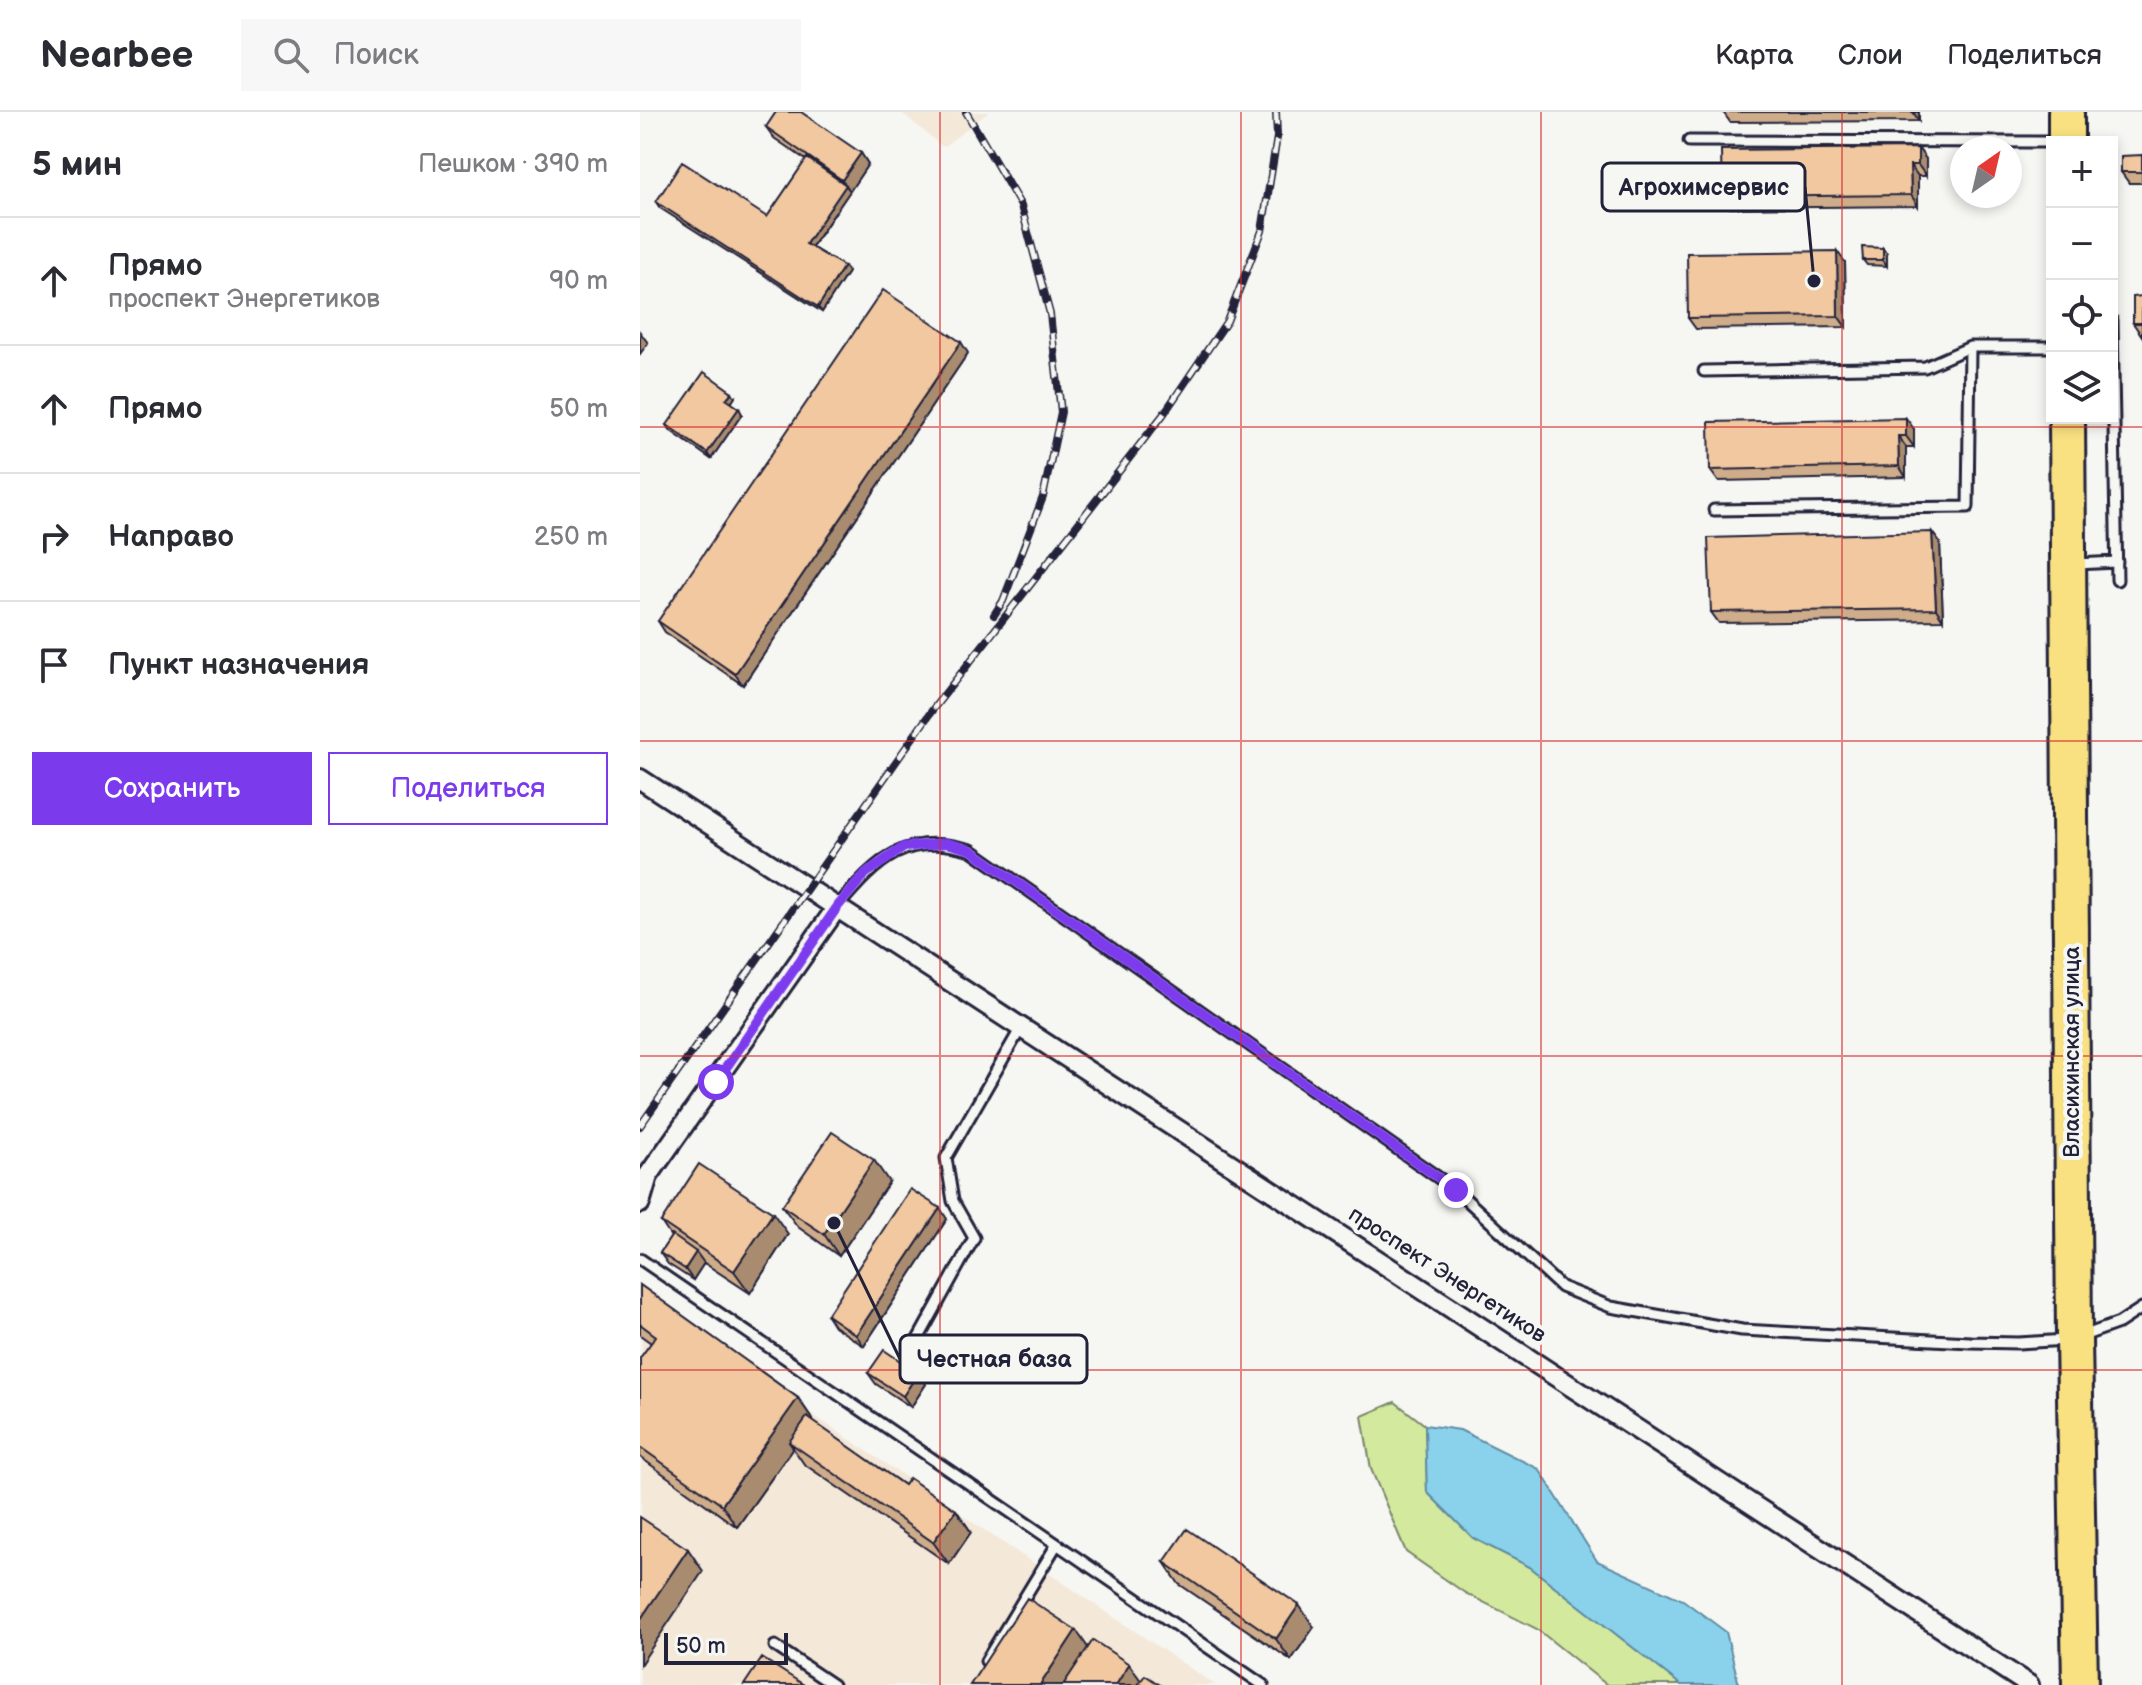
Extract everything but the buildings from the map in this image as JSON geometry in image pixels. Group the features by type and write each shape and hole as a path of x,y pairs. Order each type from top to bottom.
{"highway":[{"path":"2066,112 2066,136"},
{"name":"Власихинская улица","path":"2067,424 2074,1339 2080,1685"}],"street":[{"name":"проспект Энергетиков","path":"640,779 2029,1685"},
{"path":"640,1203 644,1173 838,906"}],"lane":[{"path":"1689,141 2046,142"},
{"path":"1704,371 1925,367 1970,347 2046,347"},
{"path":"1714,510 1968,507 1970,347"},
{"path":"2115,424 2117,580"},
{"path":"2068,564 2117,562"},
{"path":"838,906 866,873 904,847 947,843 971,850 1456,1190 1561,1287 1611,1307 1742,1330 2018,1343 2074,1339 2119,1323 2142,1308"},
{"path":"916,1343 974,1238 953,1201 946,1158 1022,1026"},
{"path":"640,1259 1263,1685"},
{"path":"980,1672 1057,1544"},
{"path":"775,1646 833,1685"}],"shaded area":[{"path":"901,112 989,112 943,147"},
{"path":"642,1300 1215,1685 640,1685"}],"green space":[{"path":"1395,1402 1425,1425 1427,1492 1473,1538 1530,1567 1681,1685 1607,1685 1537,1629 1465,1593 1406,1552 1371,1469 1362,1416"}],"water":[{"path":"1425,1425 1460,1430 1539,1469 1597,1561 1683,1600 1726,1632 1739,1685 1681,1685 1530,1567 1473,1538 1427,1492"}],"railway":[{"path":"966,112 1021,206 1050,314 1061,412 1043,497 1003,601 994,615"},
{"path":"640,1126 933,709 1163,415 1227,321 1262,231 1277,137 1276,112"}],"place":[{"name":"Агрохимсервис","path":"1814,281"},
{"name":"Честная база","path":"834,1223"}],"route":[{"path":"716,1082 838,906 866,873 904,847 947,843 971,850 1456,1190"}]}
